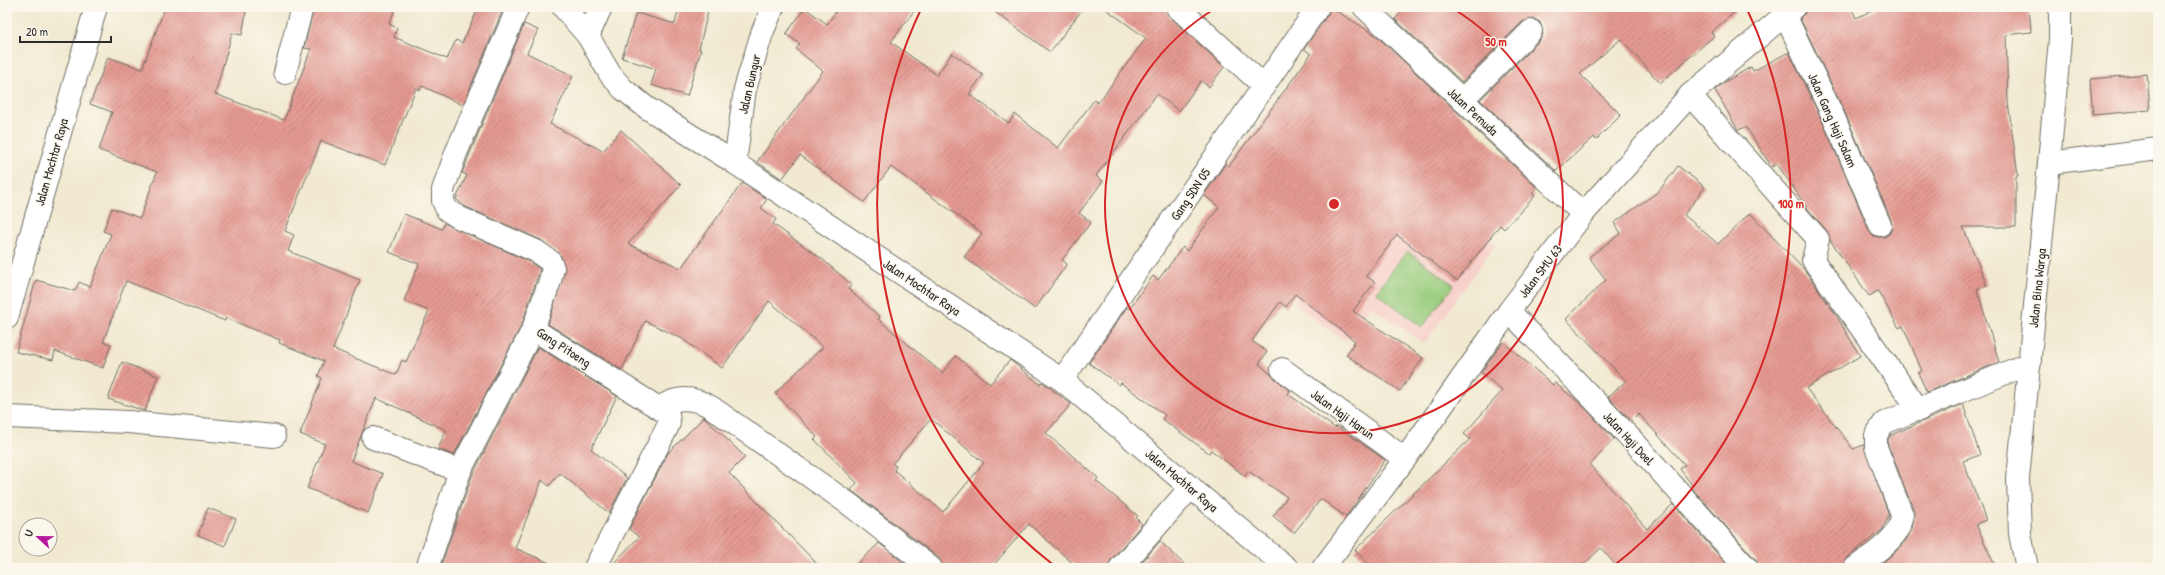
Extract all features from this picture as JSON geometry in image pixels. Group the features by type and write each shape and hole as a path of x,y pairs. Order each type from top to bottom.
{"street":[{"name":"Jalan Mochtar Raya","path":"7,318 96,7"},
{"path":"285,73 302,7"},
{"name":"Gang Pitoeng","path":"518,7 456,153 443,190 443,201 447,210 458,218 536,251 550,261 553,268 550,281 533,329 661,408"},
{"name":"Jalan Mochtar Raya","path":"563,7 594,22 610,74 623,89 647,108 735,163 1062,380 1287,568"},
{"name":"Jalan Bungur","path":"735,163 745,89 762,33 774,7"},
{"path":"1177,7 1264,86"},
{"name":"Gang SDN 05","path":"1062,380 1318,7"},
{"name":"Jalan Pemuda","path":"1364,7 1583,214"},
{"name":"Jalan Bina Warga","path":"2027,568 2020,534 2018,478 2060,39 2060,7"},
{"name":"Jalan SMU 63","path":"1323,568 1404,459 1509,311 1583,214 1690,95 1789,11"},
{"name":"Jalan Gang Haji Salam","path":"1789,11 1880,225"},
{"path":"1462,100 1531,31"},
{"path":"1690,95 1818,238 1813,260 1919,410"},
{"path":"2049,162 2158,149"},
{"name":"Jalan Haji Doel","path":"1509,311 1636,444 1747,568"},
{"path":"426,568 460,472 533,329"},
{"path":"1855,568 1885,543 1898,529 1902,522 1902,515 1878,453 1876,435 1884,423 1919,410 2030,363"},
{"name":"Jalan Haji Harun","path":"1282,369 1404,459"},
{"path":"595,568 667,428 669,423 668,414 661,408 669,402 688,398 702,402 711,407 849,504 931,568"},
{"path":"7,417 128,422 274,436"},
{"path":"373,438 460,472"},
{"path":"1120,568 1191,487"}],"shaded area":[{"path":"1391,168 1496,244 1424,344 1371,306 1345,341 1293,303"}],"green space":[{"path":"1407,251 1454,285 1422,327 1376,292"}],"building":[{"path":"165,7 247,7 242,35 232,33 215,94 284,120 311,49 304,48 314,7 396,7 389,24 397,28 394,37 447,59 456,40 462,43 479,7 504,7 463,105 422,86 420,90 416,88 385,165 321,141 285,231 294,235 288,251 360,280 333,349 396,375 402,360 406,362 429,311 404,301 419,264 389,252 404,214 442,229 444,223 530,262 540,269 522,324 454,455 438,449 446,430 376,398 351,461 383,474 368,513 307,488 325,444 300,434 322,378 318,376 324,361 279,343 280,340 226,318 225,321 126,281 103,342 111,344 103,368 55,351 53,360 16,352 36,280 75,291 79,282 90,287 111,234 103,231 112,208 140,218 157,172 99,150 112,112 90,104 108,57 142,69"},
{"path":"679,7 709,7 699,49 701,50 687,96 651,85 656,69 622,58 636,13 675,24"},
{"path":"839,7 917,7 891,42 937,75 952,53 983,75 969,94 1009,123 1015,114 1058,148 1094,100 1098,103 1146,38 1103,7 1165,7 1169,16 1224,67 1209,87 1201,81 1179,111 1157,94 1096,176 1103,181 1079,213 1091,222 1062,260 1067,264 1035,309 964,257 982,233 891,167 864,202 800,155 782,179 757,162 823,71 796,49 800,44 786,34 805,8 827,24"},
{"path":"988,7 1084,7 1050,52"},
{"path":"1330,7 1377,36 1537,188 1532,193 1535,196 1504,229 1500,225 1457,281 1397,235 1366,276 1375,282 1353,311 1423,358 1400,391 1346,355 1355,341 1295,294 1286,307 1280,302 1252,341 1267,352 1259,364 1290,391 1288,394 1335,428 1337,426 1385,460 1346,517 1321,499 1294,533 1273,516 1287,497 1248,471 1245,476 1211,450 1209,453 1162,419 1165,415 1121,383 1119,385 1089,363 1127,307 1129,309 1153,276 1158,280 1183,247 1187,251 1219,207 1204,195 1226,163 1229,166 1311,54 1304,49 1328,14"},
{"path":"1406,7 1741,7 1711,32 1714,36 1660,83 1621,39 1580,74 1621,115 1596,140 1594,137 1556,171 1480,100 1540,40 1543,34 1540,22 1534,19 1522,22 1462,82 1395,19"},
{"path":"1806,7 1851,7 1856,18 1880,7 2029,7 2031,32 2006,35 2008,102 2018,176 2016,176 2016,227 1963,227 1987,285 1977,289 1999,362 1927,392 1918,373 1922,371 1903,326 1899,328 1878,291 1869,296 1830,240 1827,231 1808,209 1777,164 1772,167 1746,127 1738,130 1715,90 1725,82 1751,67 1753,71 1789,52 1823,123 1869,230 1872,235 1878,237 1885,237 1890,233 1892,227 1891,220 1845,113 1800,18 1806,12"},
{"path":"524,24 538,30 527,53 573,76 550,124 603,151 621,130 681,185 628,244 681,268 742,183 767,199 761,208 776,219 773,224 822,259 852,285 848,289 880,317 878,319 942,373 956,356 990,384 1010,360 1040,384 1042,382 1071,404 1046,433 1098,478 1096,481 1138,516 1136,518 1142,524 1111,560 1108,568 1078,568 1029,524 991,568 943,568 939,558 851,490 857,483 814,439 817,437 775,393 823,347 769,301 722,368 681,338 645,321 622,370 548,324 565,271 561,256 541,240 464,206 456,199 467,175 462,173","holes":["931,419 984,463 943,512 894,470 896,466 892,464"]},
{"path":"2147,74 2150,110 2093,115 2090,79"},
{"path":"1678,166 1705,187 1684,215 1718,244 1750,213 1806,272 1836,315 1860,356 1806,388 1853,449 1864,445 1889,516 1882,530 1847,558 1843,568 1759,568 1756,560 1691,487 1692,485 1680,469 1685,465 1639,414 1632,421 1608,397 1626,381 1566,319 1606,280 1589,257 1621,233 1614,223 1659,191"},
{"path":"1503,342 1553,385 1555,383 1582,405 1614,439 1590,465 1647,529 1673,504 1730,568 1618,568 1601,548 1580,568 1372,568 1355,550 1470,439 1464,434 1502,391 1481,372"},
{"path":"538,347 617,396 591,449 627,478 609,513 560,473 549,486 542,480 515,548 561,568 440,568 472,476"},
{"path":"122,362 158,376 145,411 108,399"},
{"path":"1963,404 1980,455 1963,461 1986,520 1976,524 1996,568 1876,568 1893,554 1907,539 1912,529 1914,517 1914,511 1888,445 1888,439 1891,435"},
{"path":"704,417 745,457 729,473 821,568 609,568 639,537 629,529 668,453"},
{"path":"208,508 236,519 225,546 198,535"},
{"path":"1160,541 1188,568 1137,568"},
{"path":"879,543 911,568 853,568"}]}
